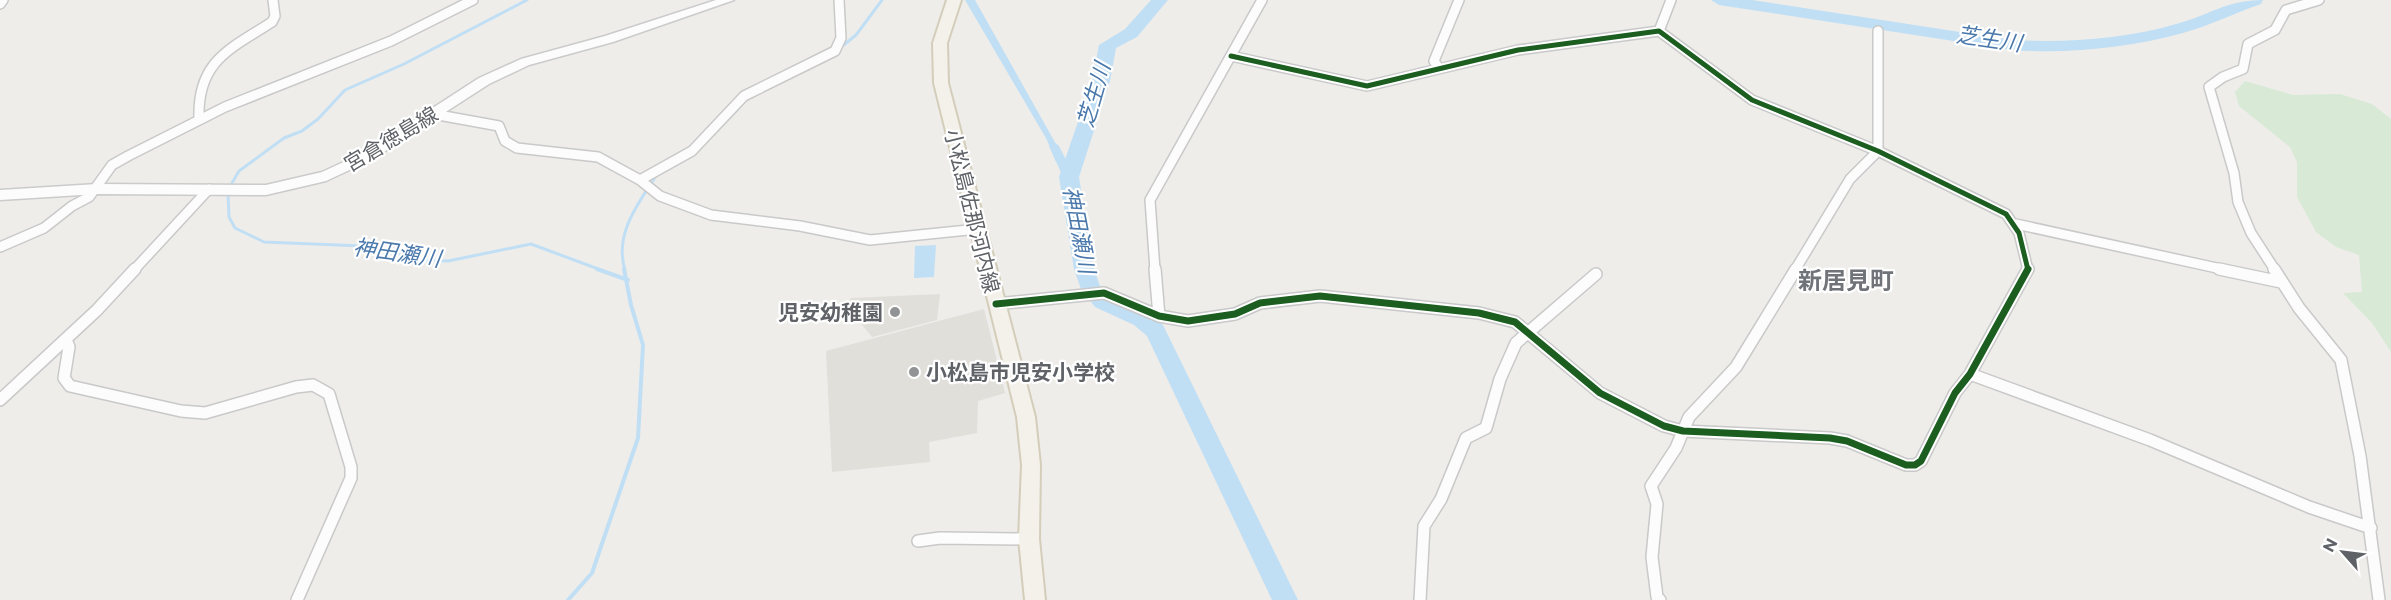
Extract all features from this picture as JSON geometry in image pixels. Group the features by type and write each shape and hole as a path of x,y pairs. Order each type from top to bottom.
{"main road":[{"name":"宮倉徳島線","path":"0,195 98,189 266,190 326,176 368,156 484,81 525,62 609,39 728,0"},
{"name":"小松島佐那河内線","path":"954,0 940,44 941,83 1026,417 1031,465 1029,539 1031,581 1035,600"}],"street":[{"path":"0,4 3,0"},
{"path":"199,119 198,108 205,81 221,54 272,22 275,16 273,0"},
{"path":"0,247 44,228 98,189 111,165 199,119 331,62 391,41 472,0"},
{"path":"640,180 692,151 744,96 835,51 841,38 839,0"},
{"path":"1159,316 1150,200 1262,0"},
{"path":"1437,67 1434,61 1459,0"},
{"path":"1659,31 1671,0"},
{"path":"2319,0 2286,10 2281,15 2275,30 2248,44 2242,69 2223,77 2209,87 2234,173 2238,202 2251,233 2282,282 2341,360 2360,456 2379,600"},
{"path":"996,304 1094,294 1159,316 1188,321 1235,314 1260,303 1320,296 1479,313 1515,322 1600,393 1664,426 1683,431 1830,438 1847,441 1906,465 1915,465 1925,453 1955,393 1970,374 1980,352 2028,272 2016,224 2006,214 1878,151 1752,100 1659,31 1518,50 1437,67 1367,86 1231,56"},
{"path":"1878,31 1876,132 1878,151"},
{"path":"433,114 499,126 505,141 517,148 598,157 640,180 660,196 695,211 800,226 870,240 978,229"},
{"path":"1660,600 1657,597 1652,557 1657,504 1651,486 1676,448 1689,417 1736,367 1850,179 1878,151"},
{"path":"0,400 66,340 209,189"},
{"path":"2016,224 2282,282"},
{"path":"1420,600 1426,521 1442,499 1466,438 1486,428 1502,372 1516,343 1527,332 1538,326 1571,293 1596,274"},
{"path":"66,340 69,347 64,378 70,386 181,411 205,413 296,387 313,385 329,394 351,467 351,478 297,600"},
{"path":"1970,374 2101,421 2211,464 2273,493 2371,528"},
{"path":"918,541 933,538 1029,539"}],"shaded area":[{"name":"児安幼稚園","path":"940,294 937,320 872,337 846,305 851,298"},
{"name":"小松島市児安小学校","path":"984,309 1005,393 978,401 977,433 929,442 930,462 832,472 826,351"}],"green space":[{"path":"2245,81 2293,95 2340,94 2372,104 2391,119 2391,352 2372,323 2343,293 2362,292 2359,255 2336,247 2316,232 2297,197 2297,162 2290,147 2239,106 2235,92"}],"water":[{"path":"965,0 975,0 1065,160 1056,162 1047,140"},
{"path":"936,245 934,277 914,278 915,246"}],"waterway":[{"name":"神田瀬川","path":"232,183 239,171 284,138 302,131 318,119 345,90 404,64 527,0"},
{"path":"824,61 856,35 882,0"},
{"name":"神田瀬川","path":"1160,0 1131,33 1108,45 1101,81 1069,177 1084,269 1091,289 1102,301 1142,319 1155,331 1285,600"},
{"name":"芝生川","path":"1719,0 2012,45 2048,47 2086,45 2179,29 2255,0"},
{"path":"698,150 737,110"},
{"name":"神田瀬川","path":"1054,146 1069,177"},
{"path":"625,270 622,257 625,233 635,209 656,176"},
{"name":"神田瀬川","path":"228,192 229,217 235,228 264,242 362,246 426,260 448,261 531,244 601,270"},
{"name":"神田瀬川","path":"597,269 626,279"},
{"path":"624,269 626,279"},
{"path":"568,600 592,573 638,438 643,345 626,279"}],"cycle path":[{"path":"996,304 1104,293 1159,316 1188,321 1235,314 1260,303 1320,296 1479,313 1515,322 1600,393 1664,426 1683,431 1830,438 1847,441 1906,465 1915,465 1921,461 1955,393 1970,374 1980,352 2028,272 2019,233 2006,214 1878,151 1752,100 1659,31 1518,50 1438,67 1367,86 1231,56"}],"place":[{"name":"児安幼稚園","path":"895,312"},
{"name":"小松島市児安小学校","path":"914,372"}],"district":[{"name":"新居見町","path":"1846,280"}]}
